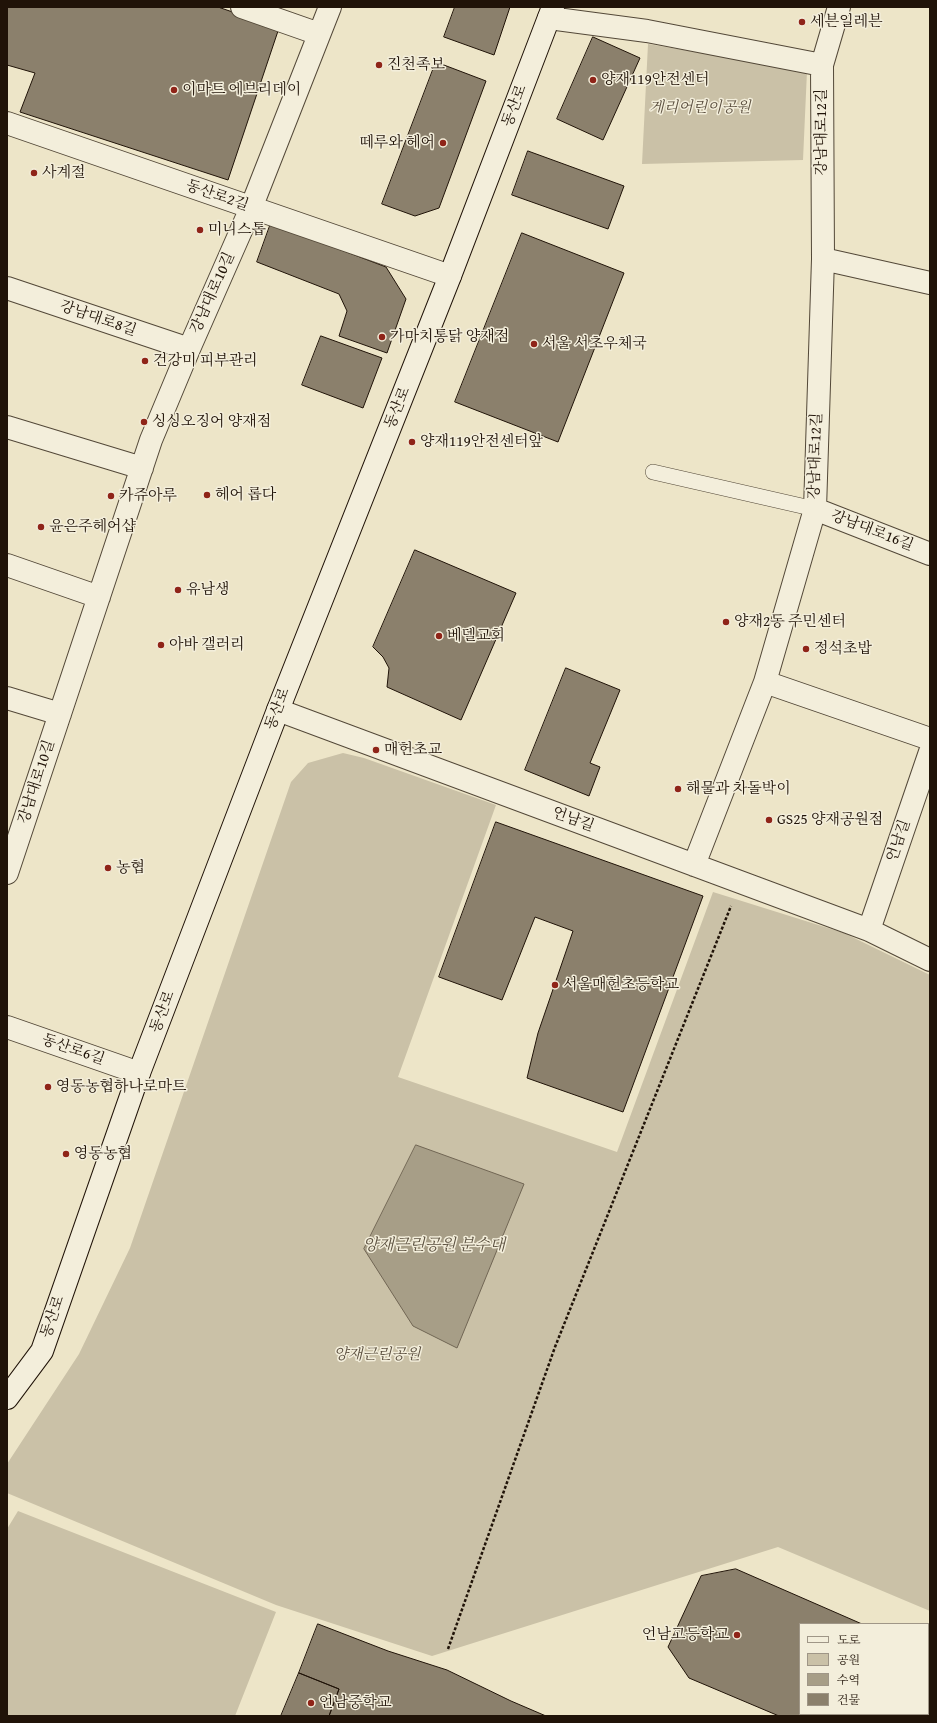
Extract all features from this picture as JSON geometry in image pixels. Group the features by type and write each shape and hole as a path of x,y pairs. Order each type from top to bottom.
{"street":[{"path":"242,7 319,34"},
{"name":"강남대로10길","path":"8,867 151,440 251,208 330,7"},
{"name":"강남대로12길","path":"694,865 765,682 815,509 823,259 822,65 839,7"},
{"name":"동산로","path":"7,1398 42,1351 140,1073 278,710 450,276 551,13 822,65"},
{"name":"동산로2길","path":"7,123 450,276"},
{"path":"823,259 930,282"},
{"name":"강남대로8길","path":"7,288 189,349"},
{"path":"7,427 142,468"},
{"name":"강남대로16길","path":"815,509 930,554"},
{"path":"7,565 99,597"},
{"path":"765,682 930,739"},
{"path":"7,698 60,714"},
{"name":"언남길","path":"278,710 869,930 930,960"},
{"name":"언남길","path":"869,930 930,752"},
{"name":"동산로6길","path":"7,1027 140,1073"}],"lane":[{"name":"강남대로12길","path":"653,472 815,509"}],"path":[{"path":"448,1648 554,1347 741,882"}],"green space":[{"name":"게리어린이공원","path":"648,44 807,71 803,160 642,164"},
{"name":"양재근린공원","path":"343,753 364,758 496,805 398,1077 617,1152 713,892 844,933 930,975 930,1611 778,1547 432,1656 276,1605 7,1493 7,1464 79,1354 130,1248 291,782 308,763"},
{"path":"18,1511 276,1612 235,1716 7,1716 7,1529"}],"water":[{"name":"양재근린공원 분수대","path":"416,1145 524,1184 457,1348 413,1326 364,1249"}],"building":[{"path":"7,7 218,7 279,28 228,180 20,112 35,73 7,65"},
{"path":"455,7 510,7 494,55 444,37"},
{"path":"593,37 640,58 603,140 557,119"},
{"path":"436,62 486,81 439,208 415,216 382,204"},
{"path":"528,151 624,186 608,229 512,195"},
{"path":"271,223 386,267 406,299 387,353 339,336 347,311 339,294 257,262"},
{"path":"522,233 624,273 558,442 455,402"},
{"path":"321,336 382,358 363,408 302,385"},
{"path":"415,550 516,593 461,720 387,687 389,668 383,657 373,647"},
{"path":"566,668 620,690 590,763 600,767 589,796 525,770"},
{"path":"496,822 703,896 623,1112 527,1078 538,1033 573,931 535,917 502,1000 439,977"},
{"name":"언남고등학교","path":"736,1569 860,1623 799,1623 799,1715 903,1716 779,1716 689,1678 668,1647 701,1576"},
{"path":"318,1624 388,1651 447,1670 546,1716 329,1716 339,1689 299,1673"},
{"name":"언남중학교","path":"299,1673 339,1689 329,1716 281,1716"}],"place":[{"name":"세븐일레븐","path":"802,22"},
{"name":"진천족보","path":"379,65"},
{"name":"양재119안전센터","path":"593,80"},
{"name":"이마트 에브리데이","path":"174,90"},
{"name":"떼루와 헤어","path":"443,143"},
{"name":"사계절","path":"34,173"},
{"name":"미니스톱","path":"200,230"},
{"name":"가마치통닭 양재점","path":"382,337"},
{"name":"서울 서초우체국","path":"534,344"},
{"name":"건강미 피부관리","path":"145,361"},
{"name":"싱싱오징어 양재점","path":"144,422"},
{"name":"양재119안전센터앞","path":"412,442"},
{"name":"헤어 롭다","path":"207,495"},
{"name":"카쥬아루","path":"111,496"},
{"name":"윤은주헤어샵","path":"41,527"},
{"name":"유남생","path":"178,590"},
{"name":"양재2동 주민센터","path":"726,622"},
{"name":"베델교회","path":"439,636"},
{"name":"아바 갤러리","path":"161,645"},
{"name":"정석초밥","path":"806,649"},
{"name":"매헌초교","path":"376,750"},
{"name":"해물과 차돌박이","path":"678,789"},
{"name":"GS25 양재공원점","path":"769,820"},
{"name":"농협","path":"108,868"},
{"name":"서울매헌초등학교","path":"555,985"},
{"name":"영동농협하나로마트","path":"48,1087"},
{"name":"영동농협","path":"66,1154"},
{"name":"언남고등학교","path":"737,1635"},
{"name":"언남중학교","path":"311,1703"}]}
